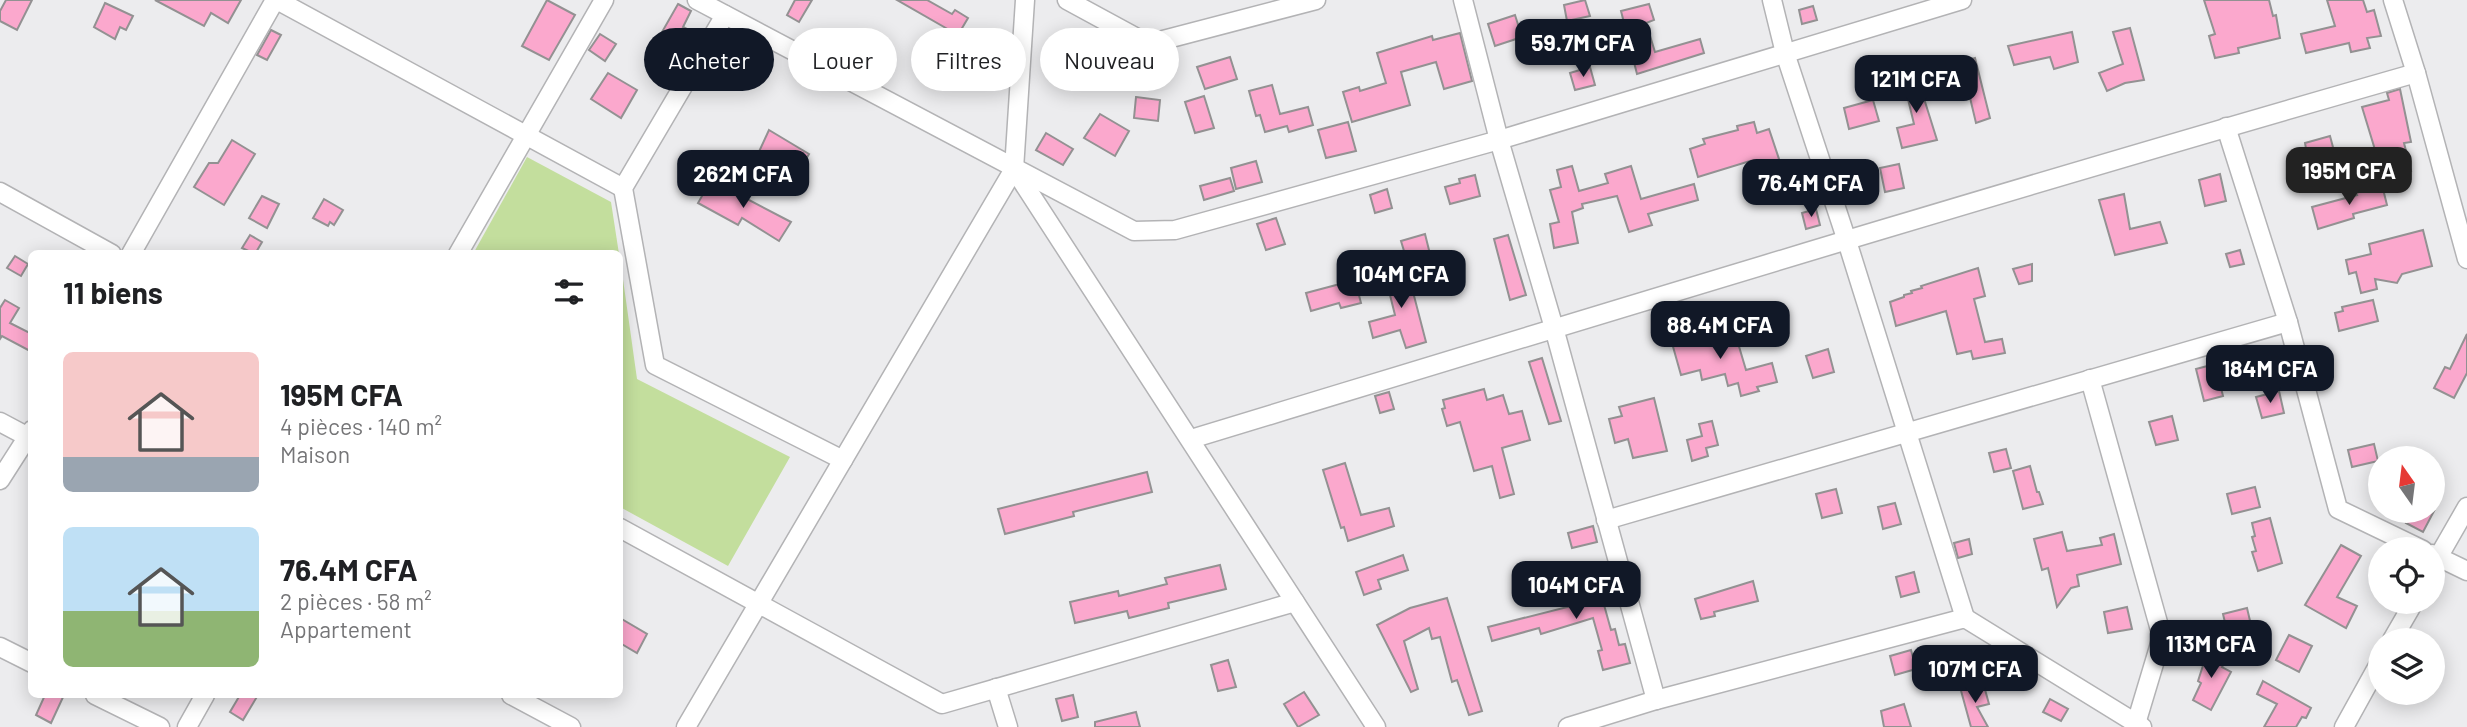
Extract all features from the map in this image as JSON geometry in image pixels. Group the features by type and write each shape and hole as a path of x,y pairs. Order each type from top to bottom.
{"street":[{"path":"133,250 276,0 623,188"},
{"path":"460,250 604,0"},
{"path":"697,0 1134,231 1175,230 1499,140 1962,0"},
{"path":"686,727 1014,169 1025,0"},
{"path":"1067,0 1148,44 1316,0"},
{"path":"1463,0 1499,140 1554,328 1656,700"},
{"path":"1772,0 1785,53 1965,618 2138,726 2162,637 2090,379"},
{"path":"2393,0 2467,259"},
{"path":"725,15 623,188 655,365 843,460"},
{"path":"1191,439 2226,127 2416,73"},
{"path":"2226,127 2288,322 2338,509 2393,537"},
{"path":"1014,169 1376,727"},
{"path":"0,192 105,250"},
{"path":"1606,520 2288,322"},
{"path":"0,422 28,434"},
{"path":"0,480 28,438"},
{"path":"2445,538 2467,507"},
{"path":"623,530 942,704 1295,602"},
{"path":"2445,562 2467,571"},
{"path":"1568,727 1656,700 1965,618"},
{"path":"0,647 28,661"},
{"path":"2349,725 2368,687"},
{"path":"996,688 1008,727"},
{"path":"101,698 160,727"},
{"path":"187,727 203,698"},
{"path":"516,698 571,727"}],"green space":[{"path":"527,157 611,202 618,250 475,250"},
{"path":"623,279 637,379 790,457 728,566 623,509"}],"building":[{"path":"6,0 32,0 17,30 0,21 0,11"},
{"path":"155,0 241,0 228,23 211,13 204,26"},
{"path":"547,0 575,15 549,60 522,46"},
{"path":"795,0 812,0 799,22 787,15"},
{"path":"897,0 927,0 952,14 955,10 968,18 962,28 946,28"},
{"path":"1585,0 1590,16 1567,21 1564,5"},
{"path":"2204,0 2269,0 2273,16 2276,15 2280,38 2238,48 2239,53 2215,58 2209,36 2215,34"},
{"path":"2327,0 2363,0 2367,12 2374,10 2381,36 2367,38 2370,48 2351,52 2349,43 2306,53 2301,34 2335,26"},
{"path":"105,3 133,16 126,30 120,27 115,39 94,27"},
{"path":"678,4 691,11 683,27 685,28 664,28"},
{"path":"1649,4 1654,20 1646,23 1655,52 1700,39 1704,53 1637,74 1621,11"},
{"path":"1813,6 1817,20 1802,24 1799,10"},
{"path":"1515,15 1522,37 1495,46 1488,24"},
{"path":"2130,28 2144,80 2125,83 2107,91 2099,73 2123,64 2113,32"},
{"path":"271,30 281,35 267,60 257,55"},
{"path":"1554,30 1559,46 1539,52 1534,36"},
{"path":"2072,32 2078,62 2054,69 2050,57 2014,65 2008,46"},
{"path":"1460,33 1472,81 1444,89 1436,62 1401,72 1410,105 1352,122 1343,92 1359,87 1360,91 1386,83 1377,53 1432,36 1433,40"},
{"path":"600,34 616,44 605,61 589,50"},
{"path":"1230,57 1237,79 1205,89 1197,67"},
{"path":"1975,58 1990,118 1976,123 1967,85 1964,85 1958,63"},
{"path":"1590,67 1595,85 1575,90 1570,73"},
{"path":"608,73 637,90 621,118 591,99"},
{"path":"1916,73 1937,140 1902,148 1897,128 1914,124 1907,95 1905,96 1899,78"},
{"path":"1272,85 1280,114 1308,107 1313,125 1289,132 1287,126 1265,132 1260,115 1256,116 1249,91"},
{"path":"2400,89 2411,142 2404,143 2411,171 2386,175 2380,152 2376,153 2362,107 2389,100 2387,93"},
{"path":"1204,96 1214,128 1195,133 1185,102"},
{"path":"1136,97 1160,100 1158,121 1134,118"},
{"path":"1873,100 1879,121 1849,129 1844,108"},
{"path":"1100,114 1129,131 1115,156 1084,138"},
{"path":"1348,122 1356,151 1326,158 1318,130"},
{"path":"1754,122 1757,133 1769,129 1788,186 1759,194 1750,161 1698,177 1690,149 1705,144 1703,139 1738,130 1737,126"},
{"path":"769,130 809,154 789,187 749,166 755,155 757,156"},
{"path":"1046,133 1073,149 1063,165 1036,150"},
{"path":"2330,136 2334,151 2341,150 2343,159 2336,161 2339,170 2315,175 2312,166 2303,168 2299,154 2307,154 2305,143"},
{"path":"232,140 255,154 224,205 194,187 209,163 218,163"},
{"path":"1256,161 1262,182 1236,189 1231,168"},
{"path":"1899,164 1904,188 1885,192 1880,168"},
{"path":"1572,166 1579,191 1608,183 1605,174 1631,166 1641,199 1694,184 1698,200 1648,214 1652,225 1629,232 1617,196 1582,204 1583,208 1572,212 1578,243 1554,248 1550,224 1559,222 1550,190 1561,187 1557,170"},
{"path":"2220,174 2226,201 2205,206 2199,180"},
{"path":"1475,175 1480,196 1450,204 1445,187 1460,183 1459,179"},
{"path":"1230,178 1234,191 1204,200 1200,186"},
{"path":"711,180 791,222 779,241 742,218 738,225 698,203"},
{"path":"2382,185 2387,205 2353,214 2354,218 2318,229 2312,207"},
{"path":"1387,189 1392,208 1375,213 1370,195"},
{"path":"2124,194 2130,229 2160,222 2167,243 2115,255 2099,200"},
{"path":"262,196 279,204 267,228 249,218"},
{"path":"324,199 343,210 334,225 330,222 328,226 313,218"},
{"path":"1816,209 1820,225 1806,229 1802,213"},
{"path":"1276,218 1285,244 1266,250 1257,224"},
{"path":"2423,230 2432,266 2402,274 2397,283 2375,279 2377,289 2361,293 2356,272 2349,274 2346,260 2371,254 2369,244"},
{"path":"1425,234 1430,254 1407,261 1401,241"},
{"path":"250,235 262,242 257,250 242,248"},
{"path":"1508,235 1526,295 1510,300 1494,239"},
{"path":"2240,250 2244,264 2230,267 2226,254"},
{"path":"15,256 28,264 21,276 7,268"},
{"path":"2032,264 2032,281 2019,284 2013,269"},
{"path":"1406,265 1426,342 1406,348 1400,330 1373,338 1369,322 1395,315 1384,271"},
{"path":"1978,268 1985,296 1974,299 1985,342 2002,339 2005,353 1973,359 1971,351 1957,354 1946,311 1896,326 1890,302 1922,288 1921,286"},
{"path":"1355,280 1361,303 1341,308 1339,303 1311,311 1306,293"},
{"path":"5,300 19,308 10,323 28,332 28,350 2,336 0,339 0,308"},
{"path":"2373,300 2378,321 2339,331 2335,313 2343,311 2342,307"},
{"path":"1733,306 1737,326 1722,330 1717,310"},
{"path":"1694,330 1697,343 1735,333 1746,370 1772,363 1777,382 1757,387 1759,391 1741,396 1738,383 1728,386 1725,374 1702,380 1700,370 1681,375 1670,336"},
{"path":"2467,334 2467,373 2454,398 2434,388 2445,367 2450,369"},
{"path":"1828,349 1834,372 1813,378 1806,356"},
{"path":"1542,358 1561,421 1549,424 1529,362"},
{"path":"2215,364 2223,396 2204,401 2196,369"},
{"path":"1484,389 1487,400 1503,395 1509,414 1522,411 1530,440 1502,448 1514,494 1500,498 1492,466 1474,471 1460,422 1447,426 1442,409 1445,408 1443,400"},
{"path":"2279,391 2284,413 2262,418 2256,397"},
{"path":"1389,392 1394,409 1380,413 1375,396"},
{"path":"1654,398 1667,451 1633,458 1628,439 1615,443 1609,419 1622,416 1619,407"},
{"path":"2172,416 2178,440 2156,445 2149,422"},
{"path":"1712,421 1718,445 1706,448 1708,456 1692,461 1687,440 1702,436 1699,424"},
{"path":"2374,444 2374,446 2368,446 2368,463 2352,467 2348,450"},
{"path":"2006,449 2011,468 1994,472 1989,453"},
{"path":"1345,463 1361,515 1389,508 1394,526 1348,541 1344,527 1341,528 1323,470"},
{"path":"2030,466 2043,504 2023,509 2013,471"},
{"path":"1147,472 1152,492 1073,512 1074,516 1005,534 998,509"},
{"path":"2255,487 2260,507 2232,514 2227,494"},
{"path":"1836,489 1842,513 1822,518 1816,494"},
{"path":"1895,503 1901,524 1883,529 1878,507"},
{"path":"2270,518 2282,563 2258,571 2252,552 2256,551 2252,523"},
{"path":"2406,523 2428,523 2423,532"},
{"path":"1593,526 1597,542 1572,548 1568,533"},
{"path":"2062,532 2067,551 2102,545 2100,538 2114,534 2121,564 2077,575 2079,586 2071,588 2057,607 2048,568 2042,570 2034,539"},
{"path":"1969,539 1972,554 1958,558 1954,543"},
{"path":"2341,545 2361,556 2337,597 2357,606 2346,628 2305,605"},
{"path":"1403,555 1408,570 1378,580 1381,589 1364,595 1356,572"},
{"path":"1220,565 1226,589 1168,603 1169,608 1129,618 1127,611 1075,623 1070,602 1118,591 1119,596 1167,584 1165,578"},
{"path":"1605,570 1611,591 1601,594 1611,630 1615,629 1619,645 1625,644 1630,663 1603,670 1598,651 1602,650 1593,618 1541,634 1539,628 1492,641 1488,627 1587,602 1580,577"},
{"path":"1914,572 1919,592 1901,597 1896,577"},
{"path":"1753,581 1758,601 1714,612 1715,616 1701,619 1695,599"},
{"path":"1447,598 1482,711 1469,715 1457,680 1452,682 1440,637 1432,639 1429,628 1404,641 1418,689 1411,692 1377,625 1410,608"},
{"path":"2127,607 2132,629 2108,633 2104,612"},
{"path":"2247,608 2251,625 2227,631 2223,614"},
{"path":"623,620 647,634 637,653 623,645"},
{"path":"2289,635 2312,646 2299,672 2276,660"},
{"path":"1911,650 1916,669 1895,675 1890,656"},
{"path":"2208,650 2226,660 2222,667 2231,672 2211,710 2193,700 2201,683 2198,681"},
{"path":"1228,660 1236,687 1218,691 1211,665"},
{"path":"2263,681 2311,708 2306,718 2302,717 2296,727 2264,727 2277,704 2257,694"},
{"path":"1965,686 1967,690 1984,686 1989,704 1977,707 1988,727 1971,727 1960,687"},
{"path":"1304,692 1319,715 1298,727 1284,704"},
{"path":"1073,695 1078,717 1062,721 1056,699"},
{"path":"44,698 63,698 51,723 36,715"},
{"path":"238,698 256,698 243,720 230,712"},
{"path":"2050,699 2068,709 2061,721 2043,712"},
{"path":"1904,704 1911,727 1884,727 1881,711"},
{"path":"1136,712 1140,727 1095,727 1095,722"}]}
